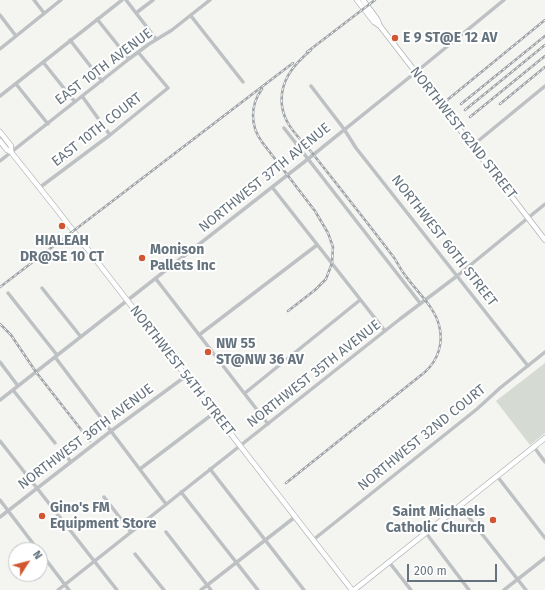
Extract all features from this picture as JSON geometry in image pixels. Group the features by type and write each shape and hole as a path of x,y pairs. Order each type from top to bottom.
{"main road":[{"path":"357,0 366,7"},
{"path":"363,0 366,7"},
{"name":"NORTHWEST 62ND STREET","path":"366,7 374,22 380,26 545,240"},
{"name":"NORTHWEST 54TH STREET","path":"0,132 11,146 11,152"},
{"name":"NORTHWEST 54TH STREET","path":"0,141 7,150 11,152 128,300 214,413 353,590"},
{"path":"353,590 545,438"}],"street":[{"path":"34,0 44,13"},
{"path":"0,49 61,0"},
{"path":"0,96 122,0"},
{"path":"126,0 156,39"},
{"path":"136,13 153,0"},
{"name":"EAST 10TH AVENUE","path":"0,161 138,52 172,30 210,0"},
{"name":"NORTHWEST 37TH AVENUE","path":"0,400 308,159 504,0"},
{"path":"0,15 16,36"},
{"path":"191,16 243,82"},
{"path":"97,19 129,59"},
{"path":"70,40 102,81"},
{"name":"EAST 10TH COURT","path":"39,188 110,135 168,88 138,52"},
{"path":"43,62 75,102"},
{"path":"16,84 48,124"},
{"name":"NORTHWEST 60TH STREET","path":"311,86 344,129 356,148 528,366"},
{"path":"472,146 545,86"},
{"path":"82,96 110,135"},
{"path":"284,128 420,303"},
{"path":"272,187 385,331"},
{"name":"NORTHWEST 35TH AVENUE","path":"58,590 420,303 457,276 545,204"},
{"path":"199,335 317,244"},
{"path":"156,279 268,424"},
{"path":"42,288 81,337"},
{"path":"8,293 166,504"},
{"path":"245,393 360,300"},
{"name":"NORTHWEST 32ND COURT","path":"313,540 477,409 500,388 545,352"},
{"path":"0,362 18,386"},
{"name":"NORTHWEST 36TH AVENUE","path":"0,517 111,431 186,376"},
{"path":"13,390 55,444"},
{"path":"140,469 214,413"},
{"path":"71,462 67,457 67,452 72,447 72,442 76,439"},
{"path":"0,441 117,590"},
{"path":"534,447 545,462"},
{"path":"210,469 304,590"},
{"path":"497,476 545,538"},
{"path":"181,492 258,590"},
{"path":"104,497 131,532"},
{"path":"0,500 32,542"},
{"path":"460,506 526,590"},
{"path":"201,590 295,517"},
{"path":"166,532 211,590"},
{"path":"426,533 469,590"},
{"path":"135,554 164,590"},
{"path":"504,590 545,558"},
{"path":"389,562 411,590"},
{"path":"48,563 69,590"}],"shaded area":[{"path":"545,363 545,433 530,445 496,401"}],"railway":[{"path":"307,52 375,0"},
{"path":"446,101 545,20"},
{"path":"461,104 545,36"},
{"path":"465,110 545,45"},
{"path":"286,483 425,372 430,367 439,351 441,338 437,318 429,305 403,273 394,257 286,120 282,106 285,82 293,68 311,50"},
{"path":"470,117 545,56"},
{"path":"0,287 293,63"},
{"path":"500,104 545,67"},
{"path":"262,89 255,102 253,116 255,129 258,136 315,211 328,233 333,247 332,263 326,279 315,290 288,311"},
{"path":"0,324 11,335 36,372 90,441"}],"place":[{"name":"E 9 ST@E 12 AV","path":"395,38"},
{"name":"HIALEAH DR@SE 10 CT","path":"62,226"},
{"name":"Monison Pallets Inc","path":"142,258"},
{"name":"NW 55 ST@NW 36 AV","path":"208,352"},
{"name":"Gino's FM Equipment Store","path":"42,516"},
{"name":"Saint Michaels Catholic Church","path":"493,520"}]}
